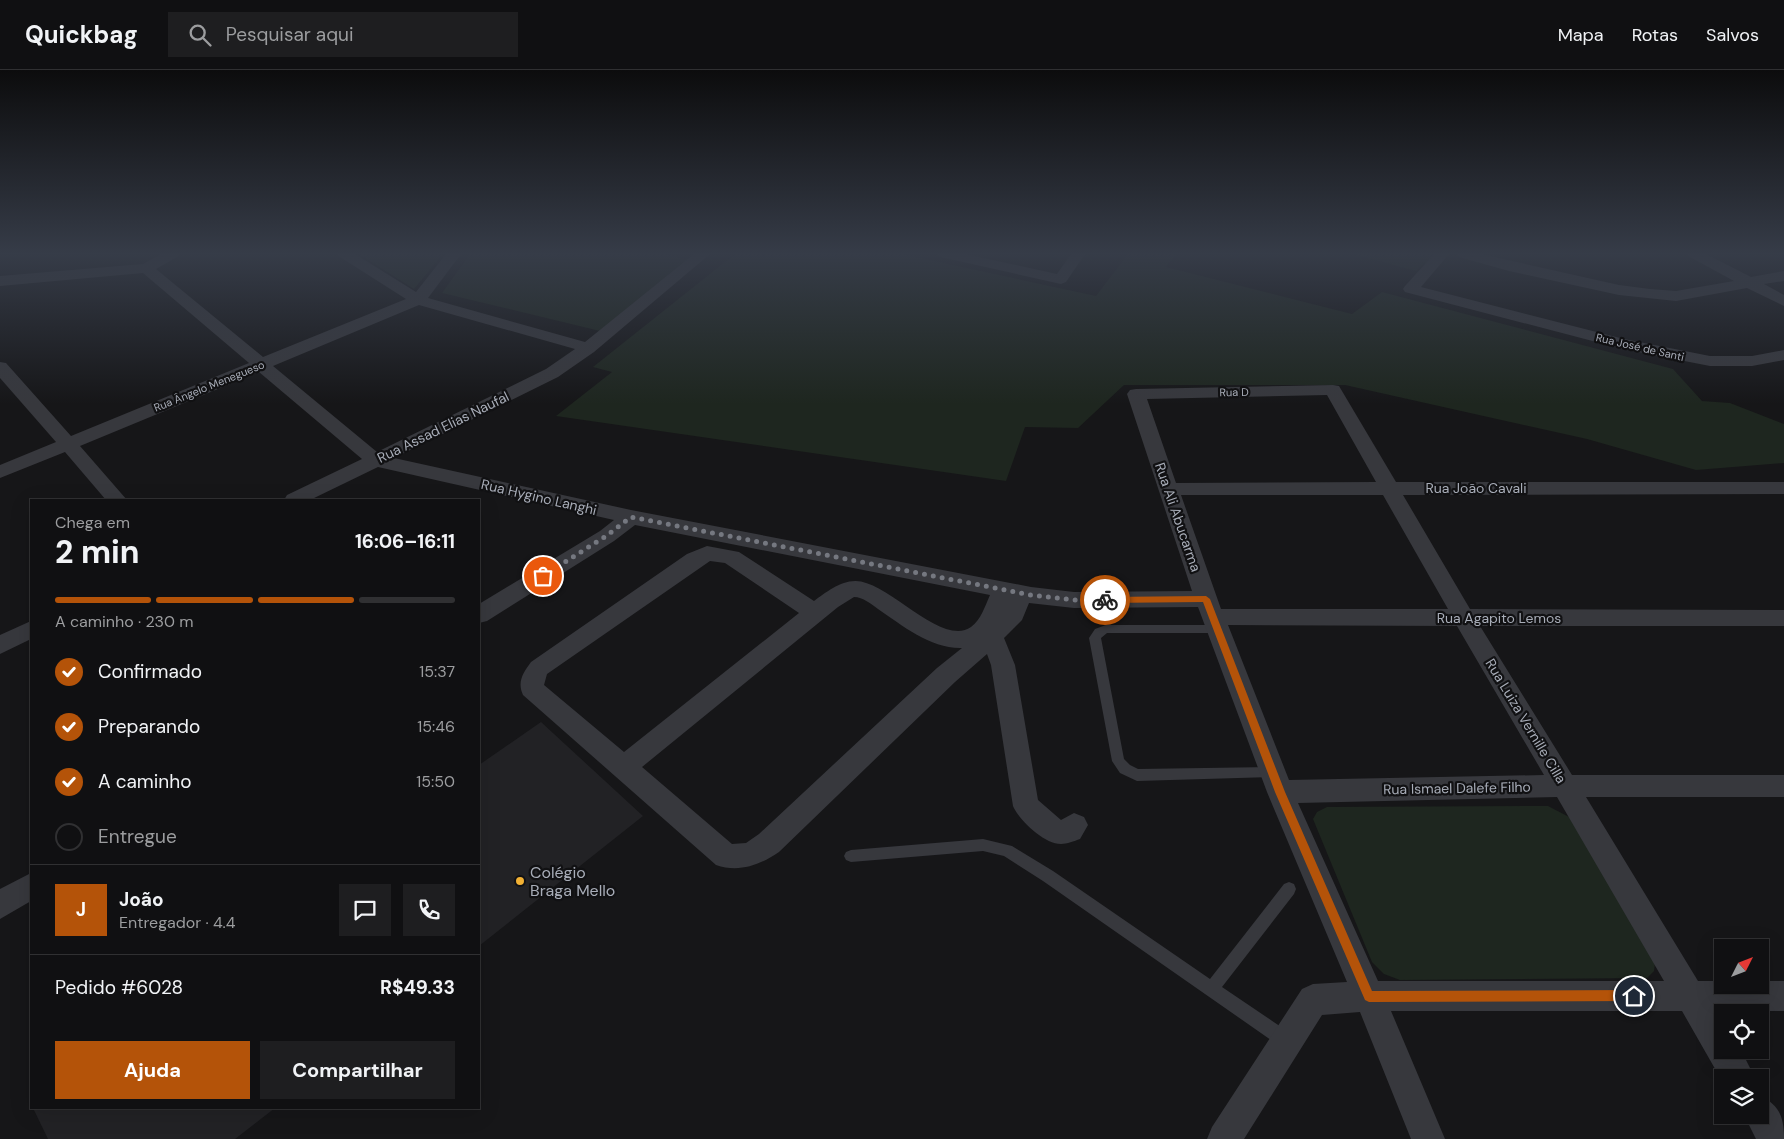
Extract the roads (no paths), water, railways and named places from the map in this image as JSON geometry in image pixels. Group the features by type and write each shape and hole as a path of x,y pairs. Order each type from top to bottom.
{"street":[{"name":"Rua Hygino Langhi","path":"189,304 375,460 631,517 1012,592 1213,615"},
{"name":"Rua Ângelo Menegueso","path":"0,472 408,304"},
{"path":"432,304 588,348"},
{"name":"Rua Assad Elias Naufal","path":"296,499 552,373 588,348 639,304"},
{"name":"Rua José de Santi","path":"1468,304 1623,344 1710,361 1752,361 1784,356"},
{"path":"0,367 116,499"},
{"name":"Rua D","path":"1136,394 1333,390"},
{"name":"Rua Luiza Vernille Cilla","path":"1333,390 1464,618 1714,1035"},
{"name":"Rua Ali Abucarma","path":"1136,394 1213,615 1276,782 1369,996 1428,1139"},
{"name":"Rua João Cavali","path":"1169,489 1389,487 1784,488"},
{"path":"480,615 606,536 631,517"},
{"path":"815,613 731,557 706,553 539,668 533,677 532,688 726,856 744,857 755,853 776,836 946,675 987,633 1014,614 1012,592"},
{"path":"624,768 815,613 846,591 858,588 871,594 946,639 970,638 987,633"},
{"name":"Rua Agapito Lemos","path":"1213,615 1464,618 1784,618"},
{"path":"0,645 30,630"},
{"path":"987,633 1004,665 1026,806 1052,829 1060,832 1070,830 1074,825"},
{"name":"Rua Ismael Dalefe Filho","path":"1276,782 1564,786 1784,786"},
{"path":"0,905 30,887"},
{"path":"1224,1139 1313,1000 1369,996 1784,996"},
{"path":"1766,1124 1775,1139"}],"lane":[{"path":"1213,615 1106,629 1095,638 1118,761 1125,769 1137,775 1276,782"},
{"path":"851,856 983,845 1006,850 1048,876 1287,1040"},
{"path":"1212,988 1288,889"}],"place":[{"name":"Colégio Braga Mello","path":"520,881"}]}
